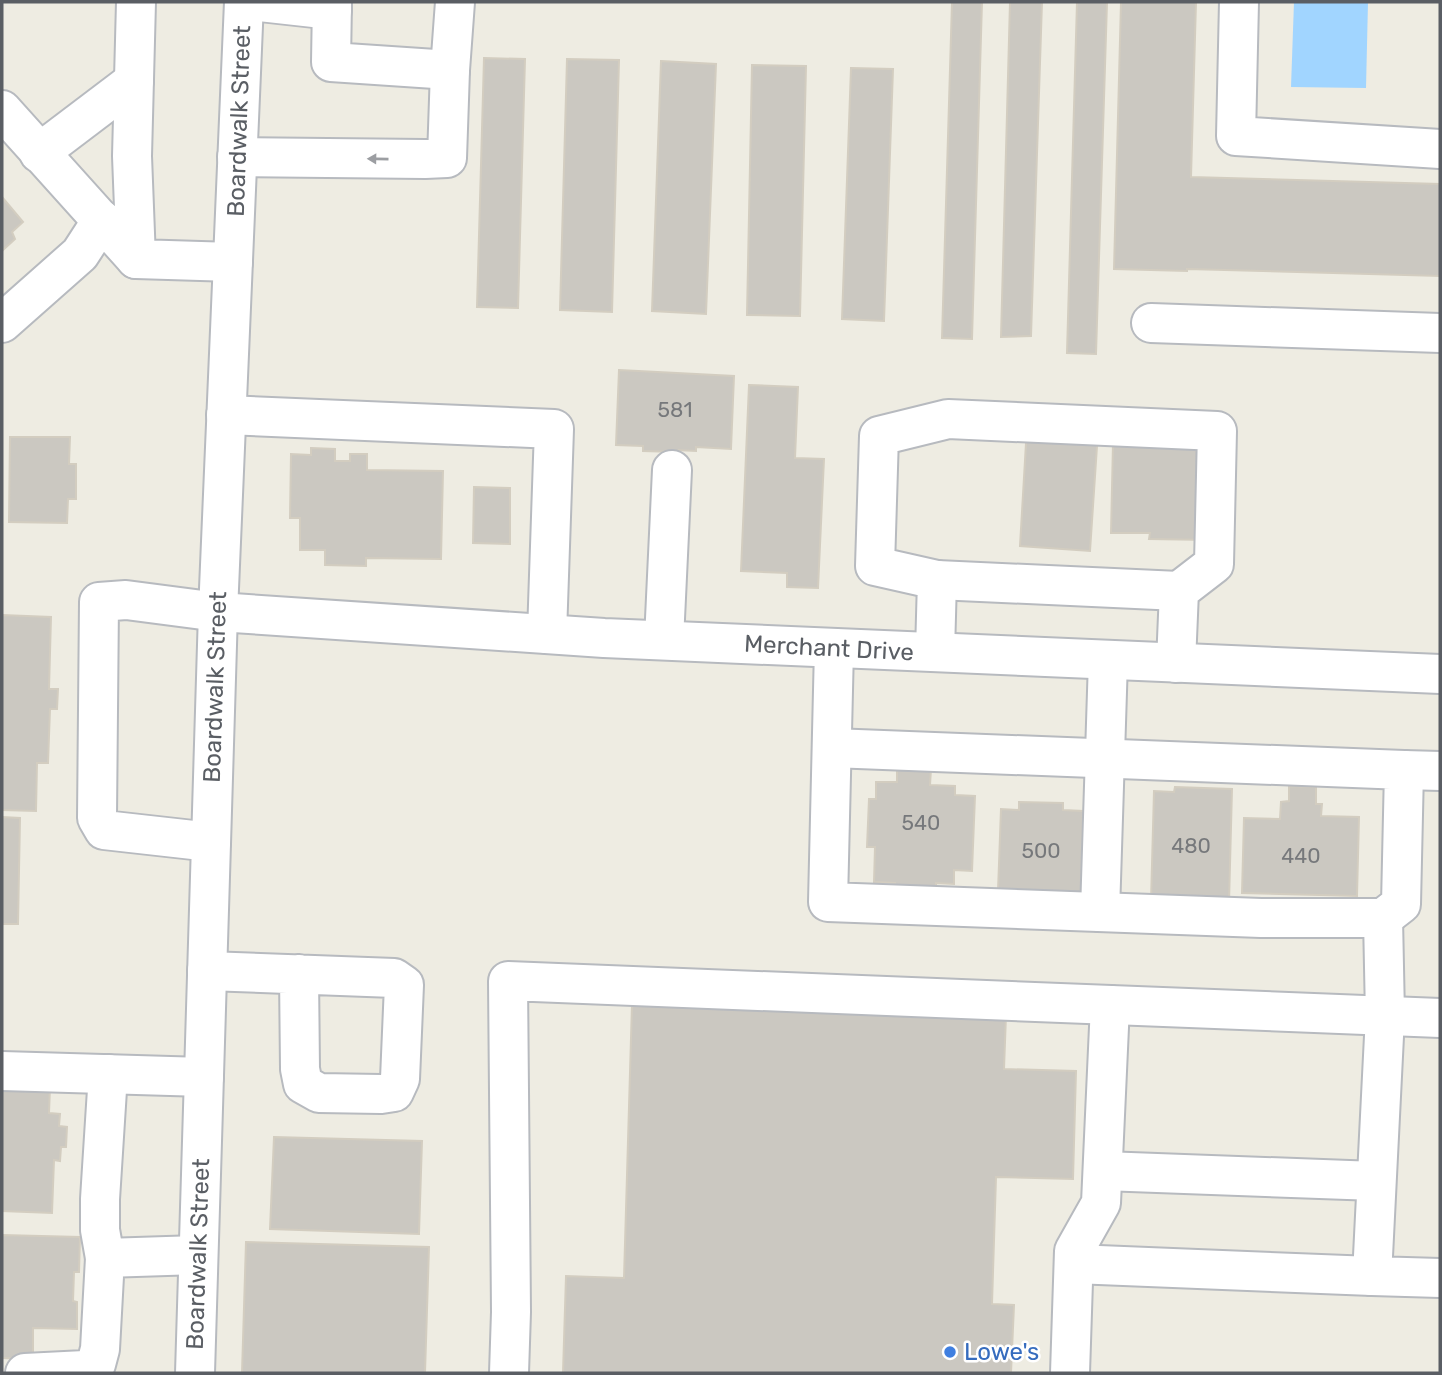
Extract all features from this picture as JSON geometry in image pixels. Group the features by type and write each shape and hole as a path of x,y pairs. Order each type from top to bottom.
{"street":[{"path":"136,2 132,156 136,259"},
{"name":"Boardwalk Street","path":"195,1373 218,612 244,2"},
{"path":"260,2 332,6 331,62 450,70"},
{"path":"237,157 447,158 455,2"},
{"path":"1239,2 1236,136 1440,149"},
{"path":"39,153 134,81"},
{"path":"2,110 136,259 233,262"},
{"path":"2,323 80,254 102,220"},
{"path":"1150,323 1440,333"},
{"path":"226,415 554,429 547,634"},
{"path":"948,419 1217,431 1213,564 1179,591 937,580 875,566 879,436 948,419"},
{"path":"664,640 672,470"},
{"path":"935,652 937,580"},
{"path":"1176,663 1179,591"},
{"name":"Merchant Drive","path":"211,842 104,830 97,818 99,602 126,600 218,612 547,634 1440,674"},
{"path":"832,748 1422,770 1401,904 1383,918 1261,918 828,902 834,648"},
{"path":"1100,912 1108,660"},
{"path":"1372,1276 1385,1016 1383,918"},
{"path":"207,971 299,974"},
{"path":"509,1373 512,1312 508,981 1440,1018"},
{"path":"1070,1373 1074,1251 1101,1203 1110,1005"},
{"path":"2,1071 204,1077"},
{"path":"25,1373 85,1370 96,1364 100,1349 105,1258 100,1230 100,1199 108,1074"},
{"path":"1103,1171 1376,1181"},
{"path":"105,1258 198,1255"},
{"path":"1073,1264 1440,1278"}],"water":[{"path":"1294,2 1368,2 1366,88 1291,87"}],"building":[{"path":"952,2 982,2 972,339 942,338"},
{"path":"1010,2 1042,2 1031,336 1001,337"},
{"path":"1077,2 1107,2 1096,354 1067,353"},
{"path":"1121,2 1196,2 1191,177 1440,184 1440,276 1114,269"},
{"path":"484,58 525,59 518,308 477,307"},
{"path":"567,59 619,60 612,312 560,310"},
{"path":"661,61 716,64 706,314 652,311"},
{"path":"752,65 806,66 800,316 747,315"},
{"path":"851,68 893,69 884,321 842,319"},
{"path":"2,197 23,222 12,232 15,239 2,251"},
{"path":"619,370 734,376 731,449 696,447 696,451 643,451 643,446 616,445"},
{"path":"749,385 798,387 795,458 824,459 818,588 787,587 787,573 741,571"},
{"path":"1027,426 1098,431 1090,551 1020,546"},
{"path":"10,437 70,437 69,464 76,464 76,499 68,499 67,523 9,522"},
{"path":"1113,443 1211,444 1209,540 1149,539 1150,533 1111,533"},
{"path":"311,448 335,449 335,461 350,461 350,454 367,454 367,470 443,471 441,559 366,558 366,566 325,565 325,550 300,550 300,518 290,518 291,454 311,455"},
{"path":"474,487 510,488 510,544 473,543"},
{"path":"2,615 51,617 49,689 58,689 57,709 50,709 48,763 37,763 36,811 2,810"},
{"path":"897,767 931,769 930,785 955,786 955,795 975,796 972,871 954,870 954,884 936,883 936,892 895,891 895,883 874,882 875,847 867,847 869,799 876,799 876,782 897,782"},
{"path":"1289,786 1316,787 1316,804 1322,804 1321,816 1359,817 1357,896 1242,893 1244,818 1280,819 1281,802 1289,801"},
{"path":"1175,787 1232,789 1229,903 1151,901 1154,791 1174,792"},
{"path":"1019,802 1063,803 1063,810 1083,811 1081,894 998,891 1001,809 1019,810"},
{"path":"2,817 20,818 18,924 2,924"},
{"path":"632,1004 1006,1015 1004,1069 1076,1071 1073,1179 996,1177 992,1304 1014,1305 1011,1373 563,1373 566,1276 624,1278"},
{"path":"2,1085 50,1087 49,1113 60,1114 59,1126 67,1127 66,1147 61,1147 60,1161 54,1160 52,1213 2,1211"},
{"path":"274,1137 422,1141 419,1234 270,1229"},
{"path":"2,1235 80,1237 79,1272 74,1272 73,1301 77,1302 77,1329 33,1328 33,1359 2,1358"},
{"path":"246,1242 429,1247 425,1373 242,1373"}],"place":[{"name":"Lowe's","path":"950,1352"}]}
